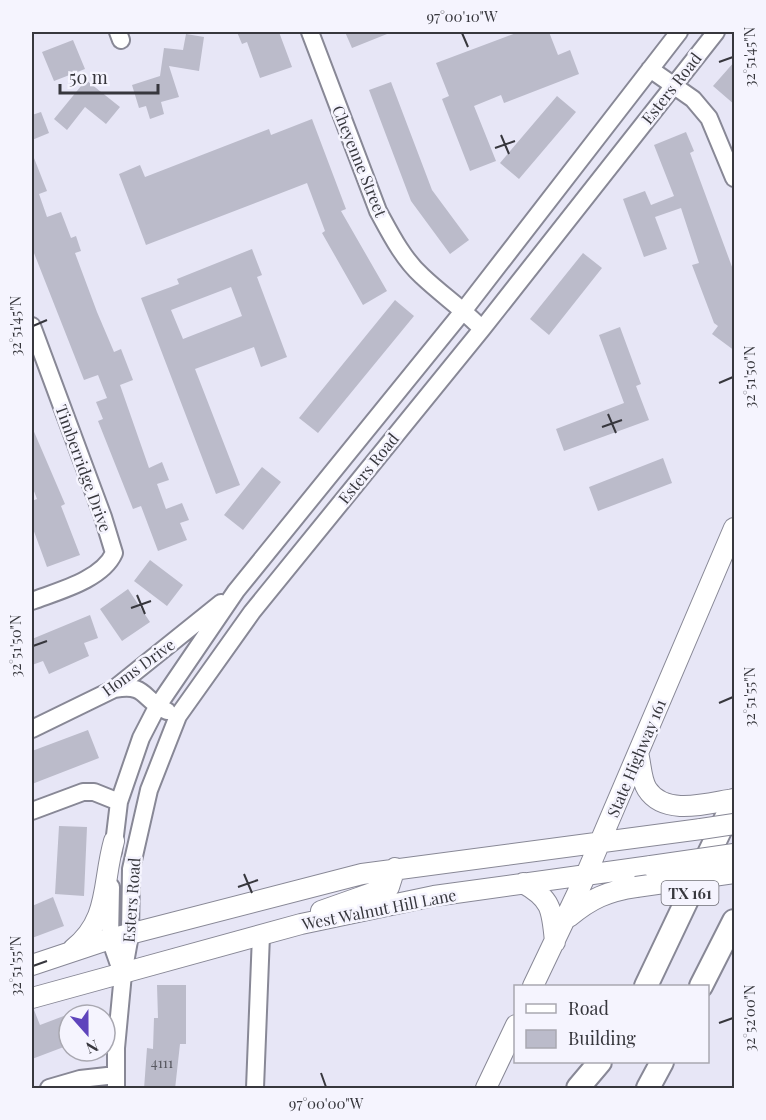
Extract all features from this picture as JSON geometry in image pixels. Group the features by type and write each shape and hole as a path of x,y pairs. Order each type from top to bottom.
{"highway":[{"name":"TX 161","path":"647,985 735,800"},
{"name":"TX 161","path":"702,985 735,921"},
{"path":"578,1089 599,1063"},
{"path":"599,1089 611,1063"},
{"path":"648,1089 661,1063"}],"main road":[{"name":"State Highway 161","path":"535,985 585,877 735,528"},
{"path":"638,753 646,789 659,801 674,807 735,800"},
{"name":"West Walnut Hill Lane","path":"32,965 110,939 310,885 395,868 599,845 735,824"},
{"path":"67,953 88,937 99,919 106,870 114,841"},
{"name":"West Walnut Hill Lane","path":"32,998 301,924 434,896 585,877 735,854"},
{"path":"301,924 325,908 389,887 395,868"},
{"path":"565,919 588,901 609,891 735,873"},
{"path":"523,883 540,893 552,910 555,942"},
{"path":"486,1089 514,1029"}],"street":[{"name":"Cheyenne Street","path":"310,32 378,211 391,235 421,276 464,310 482,328"},
{"name":"Esters Road","path":"123,974 110,939 114,841 125,778 141,738 157,707 236,591 464,310 679,32"},
{"name":"Esters Road","path":"123,974 130,934 131,869 138,831 148,790 178,716 252,612 482,328 716,32"},
{"path":"650,69 672,87 693,99 709,118 729,146 735,178"},
{"name":"Timberridge Drive","path":"32,326 103,517 114,553 109,565 76,584 32,601"},
{"path":"326,480 346,495"},
{"name":"Homs Drive","path":"32,729 114,689 236,591"},
{"path":"114,689 131,686 142,690 157,707 178,716"},
{"path":"32,811 83,792 94,792 119,802"},
{"path":"255,1089 261,935"},
{"path":"49,1089 80,1079 116,1082 116,1048 123,974"}],"building":[{"path":"237,32 279,32 292,67 260,78 247,42 242,44"},
{"path":"345,32 392,32 352,48"},
{"path":"519,32 549,32 558,55 570,50 579,74 504,103 501,95 474,106 496,161 470,171 442,99 449,96 436,63"},
{"path":"186,34 204,37 199,71 169,66 179,97 161,102 164,114 150,119 146,106 139,108 132,85 160,76 164,48 183,50"},
{"path":"73,40 85,69 54,81 42,52"},
{"path":"735,61 735,105 713,86"},
{"path":"86,80 120,107 106,124 85,107 67,130 54,119"},
{"path":"391,82 432,190 469,240 450,254 411,201 369,90"},
{"path":"557,96 576,112 519,179 500,163"},
{"path":"41,112 49,133 32,140 32,115"},
{"path":"312,119 346,209 341,211 387,291 363,305 322,233 325,231 307,183 146,245 119,174 140,165 145,177 269,129 271,135"},
{"path":"686,132 694,151 690,153 735,275 735,351 712,334 718,326 714,323 692,265 699,263 681,208 655,217 667,249 644,257 623,199 645,191 651,205 674,196 654,145"},
{"path":"32,153 47,191 39,194 47,217 61,212 71,238 76,236 81,251 75,253 97,312 114,352 121,349 133,380 120,385 149,468 162,462 169,480 157,484 166,509 182,503 189,520 180,523 187,540 158,551 141,506 133,509 98,421 103,419 96,402 107,398 98,375 84,380 32,248"},
{"path":"252,249 262,275 257,277 287,357 261,367 254,347 195,369 240,485 216,494 141,298 179,284 177,279","holes":["231,287 242,316 183,339 171,310"]},
{"path":"583,253 602,268 549,335 530,319"},
{"path":"395,300 414,316 318,433 299,418"},
{"path":"620,327 641,384 636,386 649,420 564,451 556,429 624,403 599,335"},
{"path":"32,427 65,504 61,506 80,555 47,567 32,526 32,501 37,499 32,486"},
{"path":"663,458 672,483 598,511 589,487"},
{"path":"262,467 281,482 243,530 224,515"},
{"path":"150,560 183,585 167,606 134,581"},
{"path":"128,589 150,622 122,641 100,609"},
{"path":"90,615 98,638 84,643 89,656 49,674 43,661 32,665 32,639"},
{"path":"88,730 99,758 32,784 32,751"},
{"path":"59,826 87,827 84,896 55,894"},
{"path":"53,897 64,926 32,938 32,906"},
{"path":"157,985 186,985 186,1044 180,1044 175,1089 144,1089 147,1048 153,1049 154,1018 158,1018"},
{"path":"32,1010 34,1010 40,1025 57,1019 57,1050 32,1059"}]}
